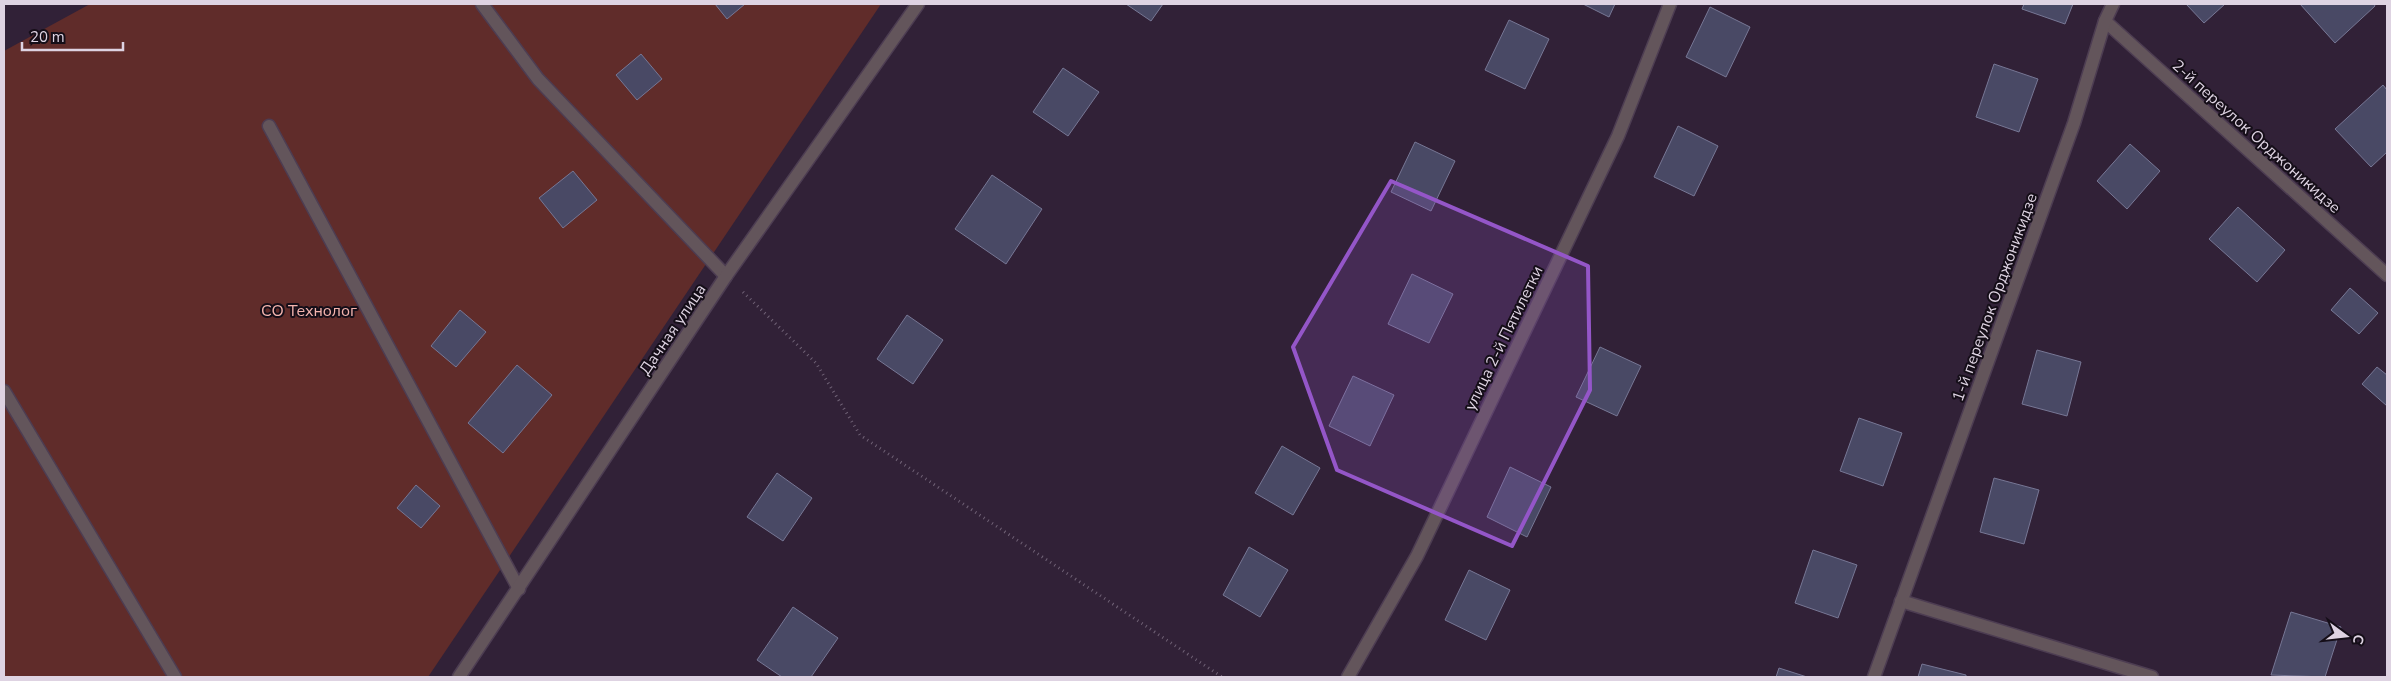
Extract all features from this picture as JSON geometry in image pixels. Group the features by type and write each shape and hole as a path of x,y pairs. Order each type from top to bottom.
{"street":[{"path":"482,4 538,78 726,276"},
{"name":"Дачная улица","path":"458,677 519,589 726,276 918,4"},
{"name":"улица 2-й Пятилетки","path":"1348,677 1422,547 1618,136 1670,4"},
{"name":"1-й переулок Орджоникидзе","path":"1874,677 2074,123 2105,22 2113,4"},
{"name":"2-й переулок Орджоникидзе","path":"2105,22 2387,274"},
{"path":"269,126 519,589"},
{"path":"4,391 175,677"},
{"path":"1901,601 2152,677"}],"path":[{"path":"726,276 816,363 860,435 1222,677"}],"highlighted area":[{"path":"1391,181 1588,266 1590,390 1512,546 1337,470 1293,347"}],"green space":[{"name":"СО Технолог","path":"90,4 881,4 428,677 4,677 4,51"}],"building":[{"path":"715,4 745,4 727,19"},
{"path":"1126,4 1163,4 1151,21"},
{"path":"1583,4 1615,4 1609,17"},
{"path":"2024,4 2073,4 2065,24 2022,9"},
{"path":"2186,4 2225,4 2204,23"},
{"path":"2300,4 2374,4 2375,6 2335,43"},
{"path":"1710,7 1750,27 1726,77 1686,57"},
{"path":"1509,20 1549,39 1525,89 1485,70"},
{"path":"641,54 662,79 637,100 616,75"},
{"path":"1994,64 2038,79 2019,132 1976,117"},
{"path":"1063,68 1099,92 1068,136 1033,112"},
{"path":"2383,85 2387,90 2387,152 2371,167 2335,129"},
{"path":"1678,126 1718,146 1694,196 1654,177"},
{"path":"1415,142 1455,161 1431,211 1391,192"},
{"path":"2130,144 2160,171 2127,209 2097,181"},
{"path":"573,171 597,200 563,228 539,198"},
{"path":"992,175 1042,209 1006,264 955,229"},
{"path":"2238,207 2285,250 2257,282 2209,239"},
{"path":"1412,274 1453,294 1429,343 1388,324"},
{"path":"2350,288 2378,313 2359,334 2331,310"},
{"path":"460,310 486,332 456,367 431,346"},
{"path":"907,315 943,340 913,384 877,359"},
{"path":"1600,347 1641,366 1617,416 1576,397"},
{"path":"2037,350 2081,362 2067,416 2022,404"},
{"path":"517,365 552,395 503,453 468,423"},
{"path":"2377,367 2387,375 2387,406 2362,384"},
{"path":"1353,376 1394,395 1370,446 1329,426"},
{"path":"1859,418 1902,433 1883,486 1840,471"},
{"path":"1282,446 1320,468 1293,515 1255,493"},
{"path":"1510,467 1551,487 1527,537 1487,517"},
{"path":"777,473 812,498 783,541 747,517"},
{"path":"1994,478 2039,490 2024,544 1980,532"},
{"path":"416,485 440,506 421,528 397,508"},
{"path":"1249,547 1288,570 1260,617 1223,595"},
{"path":"1813,550 1857,565 1838,618 1795,603"},
{"path":"1469,570 1510,590 1486,640 1445,620"},
{"path":"793,607 838,638 811,677 782,677 757,660"},
{"path":"2291,612 2341,627 2325,677 2271,675"},
{"path":"1922,664 1966,675 1966,677 1918,677"},
{"path":"1779,668 1807,677 1776,677"}]}
